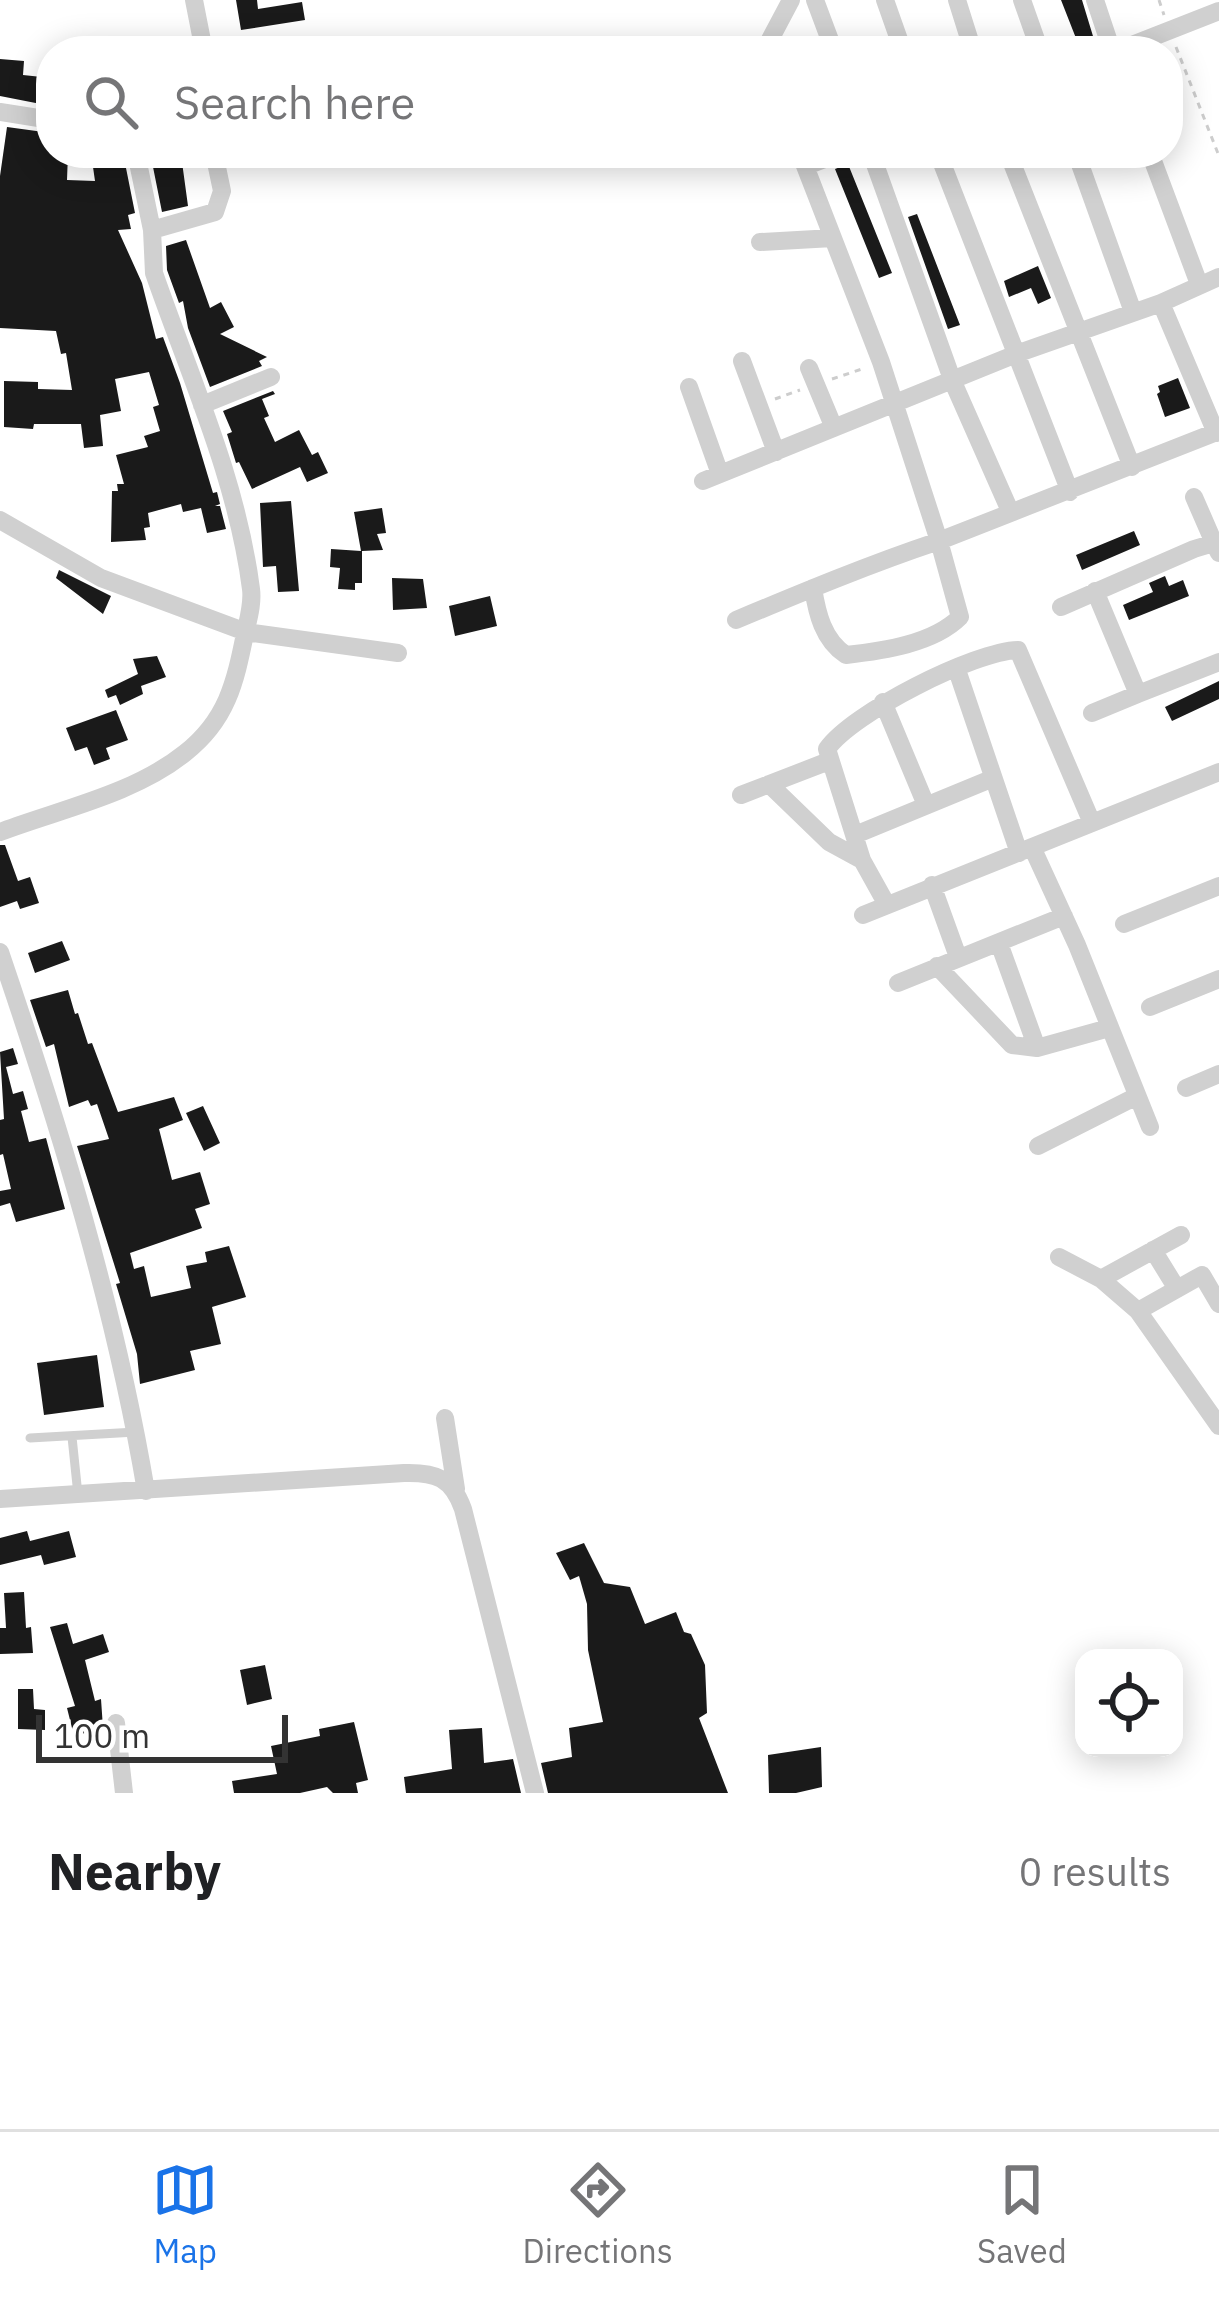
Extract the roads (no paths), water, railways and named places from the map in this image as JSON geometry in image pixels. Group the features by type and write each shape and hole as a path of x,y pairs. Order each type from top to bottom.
{"street":[{"path":"194,0 201,36"},
{"path":"772,36 790,0"},
{"path":"815,0 828,36"},
{"path":"885,0 897,36"},
{"path":"957,0 968,36"},
{"path":"1022,0 1035,36"},
{"path":"1095,0 1108,36"},
{"path":"1152,36 1219,11"},
{"path":"0,112 36,118"},
{"path":"0,832 155,773 210,731 227,707 247,627 252,593 226,473 154,273 152,230 139,168"},
{"path":"152,230 215,212 222,191 217,168"},
{"path":"806,168 895,404 960,617 950,627 884,651 846,655 830,642 816,610 813,587"},
{"path":"876,168 953,382 1010,511"},
{"path":"944,168 1070,492"},
{"path":"1014,168 1132,466"},
{"path":"1081,168 1133,312"},
{"path":"1156,168 1199,284"},
{"path":"760,242 833,238"},
{"path":"689,387 712,478 1219,277"},
{"path":"736,620 1218,432 1162,303"},
{"path":"742,361 776,452"},
{"path":"809,368 834,428"},
{"path":"202,405 271,377"},
{"path":"1061,607 1146,567 1216,548 1194,497"},
{"path":"0,520 101,578 247,627 398,653"},
{"path":"1095,591 1138,694"},
{"path":"887,905 862,860 827,749 883,702 957,670 1018,650 1092,823"},
{"path":"1092,712 1219,662"},
{"path":"957,670 991,779 1064,916 1150,1127"},
{"path":"883,702 926,806"},
{"path":"741,795 829,760"},
{"path":"863,915 1219,772"},
{"path":"855,835 991,779"},
{"path":"769,784 842,853 862,860"},
{"path":"932,885 958,957"},
{"path":"1124,924 1217,894"},
{"path":"898,983 1064,916"},
{"path":"999,943 1037,1048"},
{"path":"0,952 53,1109 127,1378 146,1491"},
{"path":"938,966 1012,1045 1037,1048 1109,1028"},
{"path":"1150,1007 1219,979"},
{"path":"1186,1088 1219,1074"},
{"path":"1038,1146 1137,1096"},
{"path":"1101,1279 1181,1234"},
{"path":"1153,1250 1178,1289"},
{"path":"1059,1257 1101,1279 1138,1311 1219,1426"},
{"path":"1138,1311 1202,1275 1219,1304"},
{"path":"445,1418 456,1489 535,1793"},
{"path":"0,1499 425,1472 442,1477 456,1489"},
{"path":"116,1723 124,1793"}],"lane":[{"path":"30,1438 136,1432"},
{"path":"71,1437 78,1495"}]}
